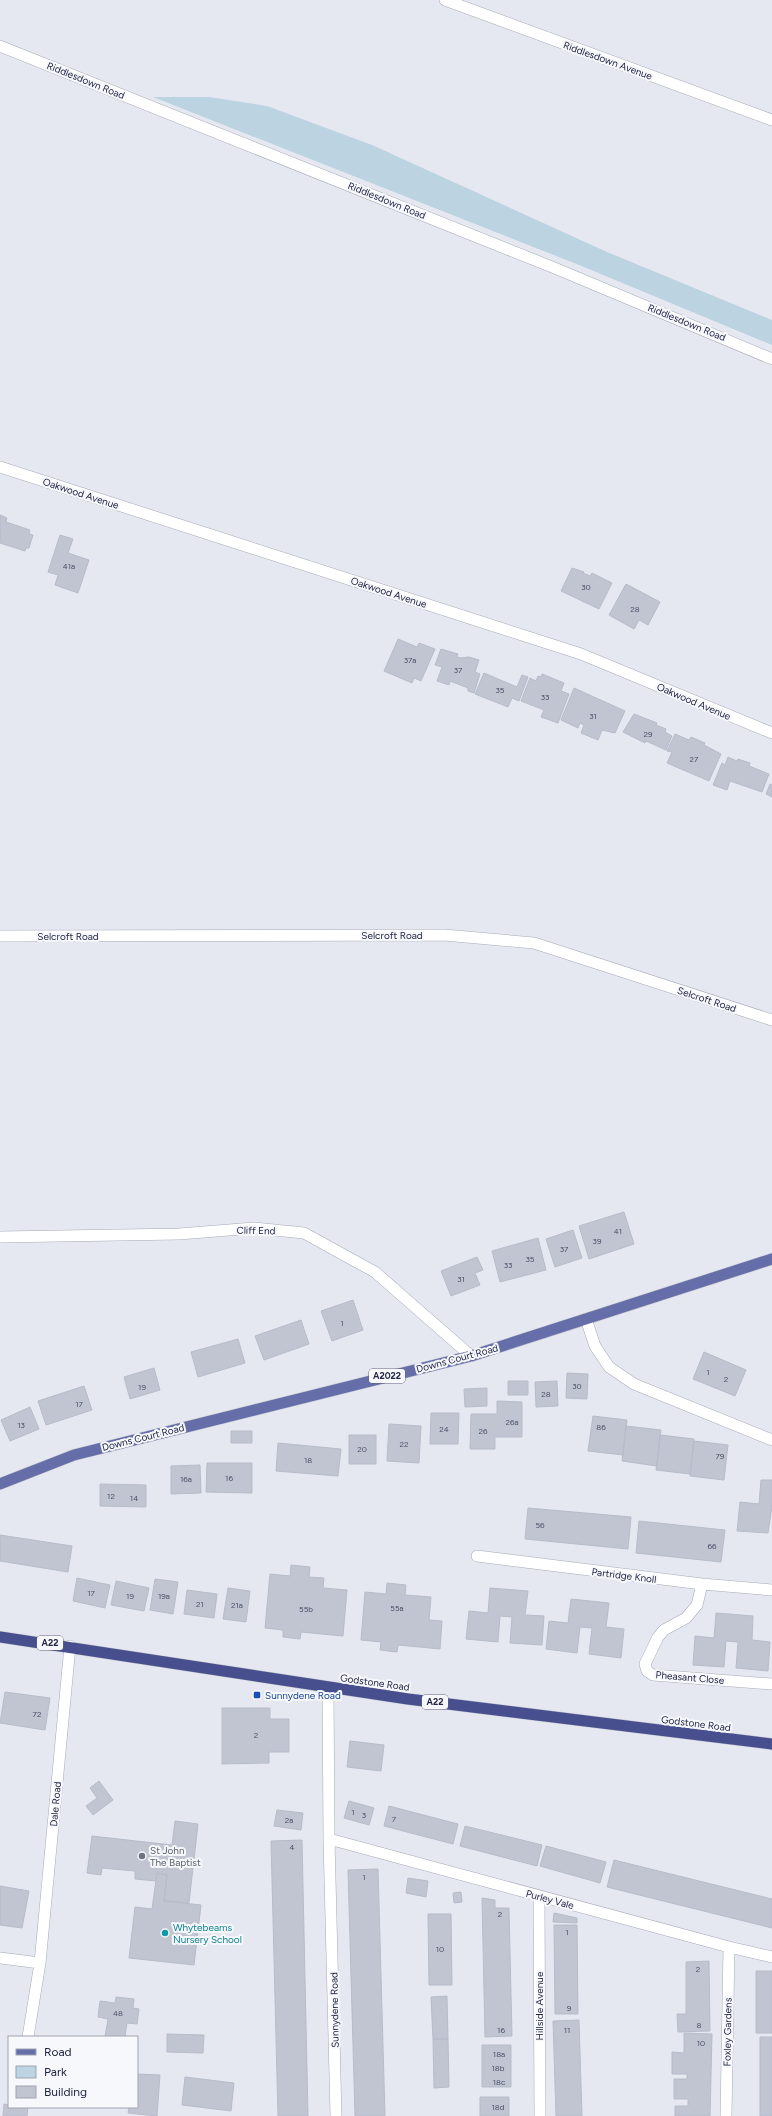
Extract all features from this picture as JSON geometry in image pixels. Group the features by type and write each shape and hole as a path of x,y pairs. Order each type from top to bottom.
{"highway":[{"name":"Godstone Road","path":"0,1637 70,1646 328,1688 772,1744"}],"main road":[{"name":"Downs Court Road","path":"0,1484 74,1454 471,1356 772,1259"}],"street":[{"name":"Riddlesdown Avenue","path":"445,0 772,120"},
{"name":"Riddlesdown Road","path":"0,46 535,260 736,342 772,359"},
{"name":"Oakwood Avenue","path":"0,467 582,654 772,733"},
{"name":"Selcroft Road","path":"0,936 444,935 534,943 772,1020"},
{"name":"Cliff End","path":"0,1237 179,1234 254,1228 304,1233 375,1272 471,1356"},
{"path":"586,1319 595,1346 608,1367 634,1384 772,1440"},
{"name":"Partridge Knoll","path":"477,1556 702,1584 772,1590"},
{"name":"Pheasant Close","path":"702,1584 698,1605 686,1618 664,1630 658,1637 645,1664 647,1670 653,1675 772,1684"},
{"name":"Dale Road","path":"28,2036 40,1963 70,1646"},
{"name":"Sunnydene Road","path":"328,1688 329,1839 336,2116"},
{"name":"Purley Vale","path":"329,1839 729,1947 772,1957"},
{"name":"Hillside Avenue","path":"539,1896 540,2116"},
{"name":"Foxley Gardens","path":"726,2116 729,1947"},
{"path":"0,1958 40,1963"}],"green space":[{"path":"153,97 209,97 267,106 372,145 607,252 772,320 772,345 584,267"}],"building":[{"path":"0,515 7,518 6,522 30,530 29,534 33,535 29,548 26,548 25,551 0,543"},
{"path":"60,535 73,539 68,553 89,560 78,593 55,585 58,575 48,572"},
{"path":"572,568 584,572 583,573 590,576 592,573 612,583 599,609 561,591"},
{"path":"626,584 660,602 648,625 639,620 634,629 609,615"},
{"path":"398,639 417,647 419,643 435,649 421,681 414,678 412,683 384,671"},
{"path":"441,649 458,654 457,657 469,657 479,660 475,672 480,674 474,693 468,691 468,688 450,681 449,685 437,681 442,667 435,665"},
{"path":"484,673 517,687 522,675 528,677 519,701 512,698 508,707 475,694"},
{"path":"542,674 564,683 561,691 569,694 558,723 541,717 544,710 521,701 530,678 536,681 538,676 541,677"},
{"path":"574,688 625,711 615,733 602,730 598,740 581,733 584,725 580,723 578,728 561,720"},
{"path":"634,714 657,723 656,725 666,729 665,732 672,736 666,750 646,741 645,743 623,732"},
{"path":"675,734 689,740 691,737 705,743 704,745 721,754 709,781 667,763 672,752 667,751"},
{"path":"728,757 737,761 738,759 750,763 749,766 769,774 762,792 730,781 727,790 713,785 722,763 725,765"},
{"path":"770,784 772,785 772,797 766,794"},
{"path":"624,1212 634,1244 589,1259 579,1226"},
{"path":"573,1230 582,1258 555,1267 546,1239"},
{"path":"538,1238 546,1270 500,1282 492,1251"},
{"path":"477,1257 483,1270 475,1273 480,1285 451,1296 441,1271"},
{"path":"353,1300 363,1330 332,1341 321,1311"},
{"path":"301,1320 309,1344 264,1360 255,1336"},
{"path":"238,1339 245,1363 198,1377 191,1352"},
{"path":"704,1352 746,1370 735,1396 693,1379"},
{"path":"154,1368 160,1390 130,1399 124,1377"},
{"path":"567,1373 588,1374 587,1399 566,1398"},
{"path":"508,1381 528,1381 528,1395 508,1395"},
{"path":"557,1381 558,1406 536,1407 535,1382"},
{"path":"84,1386 92,1410 46,1425 38,1401"},
{"path":"487,1388 487,1406 465,1407 464,1389"},
{"path":"497,1401 522,1402 522,1437 495,1437 495,1449 470,1449 471,1414 497,1414"},
{"path":"30,1407 39,1429 10,1441 1,1420"},
{"path":"431,1413 459,1413 458,1444 430,1444"},
{"path":"593,1416 627,1420 623,1455 588,1451"},
{"path":"389,1424 421,1426 419,1463 387,1461"},
{"path":"626,1426 661,1430 657,1466 622,1461"},
{"path":"231,1431 252,1431 252,1443 231,1443"},
{"path":"349,1435 376,1435 376,1464 349,1464"},
{"path":"660,1435 694,1439 690,1474 656,1470"},
{"path":"694,1441 728,1445 724,1480 690,1476"},
{"path":"278,1443 341,1449 338,1476 276,1471"},
{"path":"207,1463 252,1463 252,1493 206,1492"},
{"path":"200,1465 201,1493 171,1494 171,1466"},
{"path":"761,1480 772,1480 772,1507 768,1533 737,1531 740,1502 759,1504"},
{"path":"100,1484 146,1485 146,1507 100,1506"},
{"path":"528,1508 631,1517 628,1549 525,1539"},
{"path":"639,1521 725,1530 721,1562 636,1553"},
{"path":"0,1535 72,1546 68,1572 0,1561"},
{"path":"291,1565 310,1567 309,1577 324,1578 323,1588 347,1590 343,1636 301,1632 300,1639 283,1637 283,1630 265,1628 270,1574 290,1576"},
{"path":"77,1578 110,1585 105,1608 73,1601"},
{"path":"155,1579 178,1582 173,1614 150,1610"},
{"path":"116,1581 149,1588 144,1611 111,1605"},
{"path":"387,1583 406,1585 405,1595 431,1597 429,1620 442,1621 440,1649 398,1645 397,1652 380,1650 381,1642 361,1640 365,1592 386,1594"},
{"path":"228,1588 250,1591 246,1622 223,1619"},
{"path":"490,1588 528,1591 525,1615 544,1616 542,1645 510,1643 512,1617 500,1616 498,1642 466,1639 469,1611 488,1613"},
{"path":"187,1590 217,1594 214,1618 184,1614"},
{"path":"571,1599 609,1603 606,1627 624,1629 621,1658 589,1654 592,1628 580,1627 577,1653 546,1649 549,1621 568,1623"},
{"path":"716,1613 753,1616 752,1640 770,1642 768,1671 736,1668 738,1642 726,1641 724,1667 693,1665 695,1636 714,1638"},
{"path":"5,1692 50,1698 45,1730 0,1723"},
{"path":"222,1708 270,1708 270,1719 289,1719 289,1752 269,1752 269,1763 222,1764"},
{"path":"350,1741 384,1745 381,1771 347,1767"},
{"path":"99,1781 113,1800 93,1815 86,1806 97,1798 90,1788"},
{"path":"349,1801 374,1808 369,1825 344,1818"},
{"path":"389,1806 458,1824 453,1844 384,1826"},
{"path":"277,1810 303,1813 301,1830 274,1826"},
{"name":"St John The Baptist","path":"175,1821 198,1824 189,1903 164,1901 167,1875 157,1873 156,1881 135,1879 135,1871 102,1868 101,1875 87,1873 92,1836 172,1845"},
{"path":"465,1826 542,1845 537,1866 460,1846"},
{"path":"302,1840 308,2116 278,2116 271,1841"},
{"path":"546,1846 606,1862 600,1883 540,1866"},
{"path":"614,1860 772,1899 772,1928 607,1887"},
{"path":"378,1869 385,2116 355,2116 348,1870"},
{"name":"Whytebeams Nursery School","path":"157,1873 167,1875 164,1901 201,1905 194,1965 129,1958 135,1907 152,1909"},
{"path":"408,1878 428,1881 426,1897 406,1893"},
{"path":"0,1886 29,1891 22,1928 0,1925"},
{"path":"461,1892 462,1902 454,1903 453,1893"},
{"path":"482,1898 495,1900 495,1908 509,1908 512,2036 485,2037"},
{"path":"554,1913 577,1918 577,1923 553,1922"},
{"path":"428,1914 451,1914 452,1985 429,1985"},
{"path":"554,1925 577,1925 578,2014 555,2014"},
{"path":"709,1961 710,2031 678,2032 677,2014 686,2014 686,1962"},
{"path":"756,1971 772,1971 772,2033 756,2033"},
{"path":"447,1996 448,2039 433,2039 431,1997"},
{"path":"116,1997 134,1999 133,2008 139,2009 137,2024 127,2023 125,2036 105,2036 108,2019 98,2017 100,2001 115,2003"},
{"path":"579,2020 582,2116 556,2116 553,2021"},
{"path":"684,2033 712,2034 710,2116 675,2116 675,2106 688,2106 688,2099 674,2099 674,2079 687,2079 687,2074 672,2074 672,2052 684,2053"},
{"path":"167,2034 204,2035 203,2053 167,2052"},
{"path":"760,2037 772,2037 772,2116 760,2116"},
{"path":"433,2039 448,2039 449,2087 434,2088"},
{"path":"482,2045 511,2045 511,2087 482,2087"},
{"path":"138,2074 160,2075 157,2116 128,2113 129,2108 138,2108"},
{"path":"185,2077 234,2083 231,2111 182,2105"},
{"path":"480,2097 509,2097 509,2116 480,2116"},
{"path":"4,2104 8,2105 8,2108 28,2108 27,2116 3,2116"}],"place":[{"name":"Sunnydene Road","path":"257,1695"},
{"name":"St John The Baptist","path":"142,1856"},
{"name":"Whytebeams Nursery School","path":"165,1933"}]}
